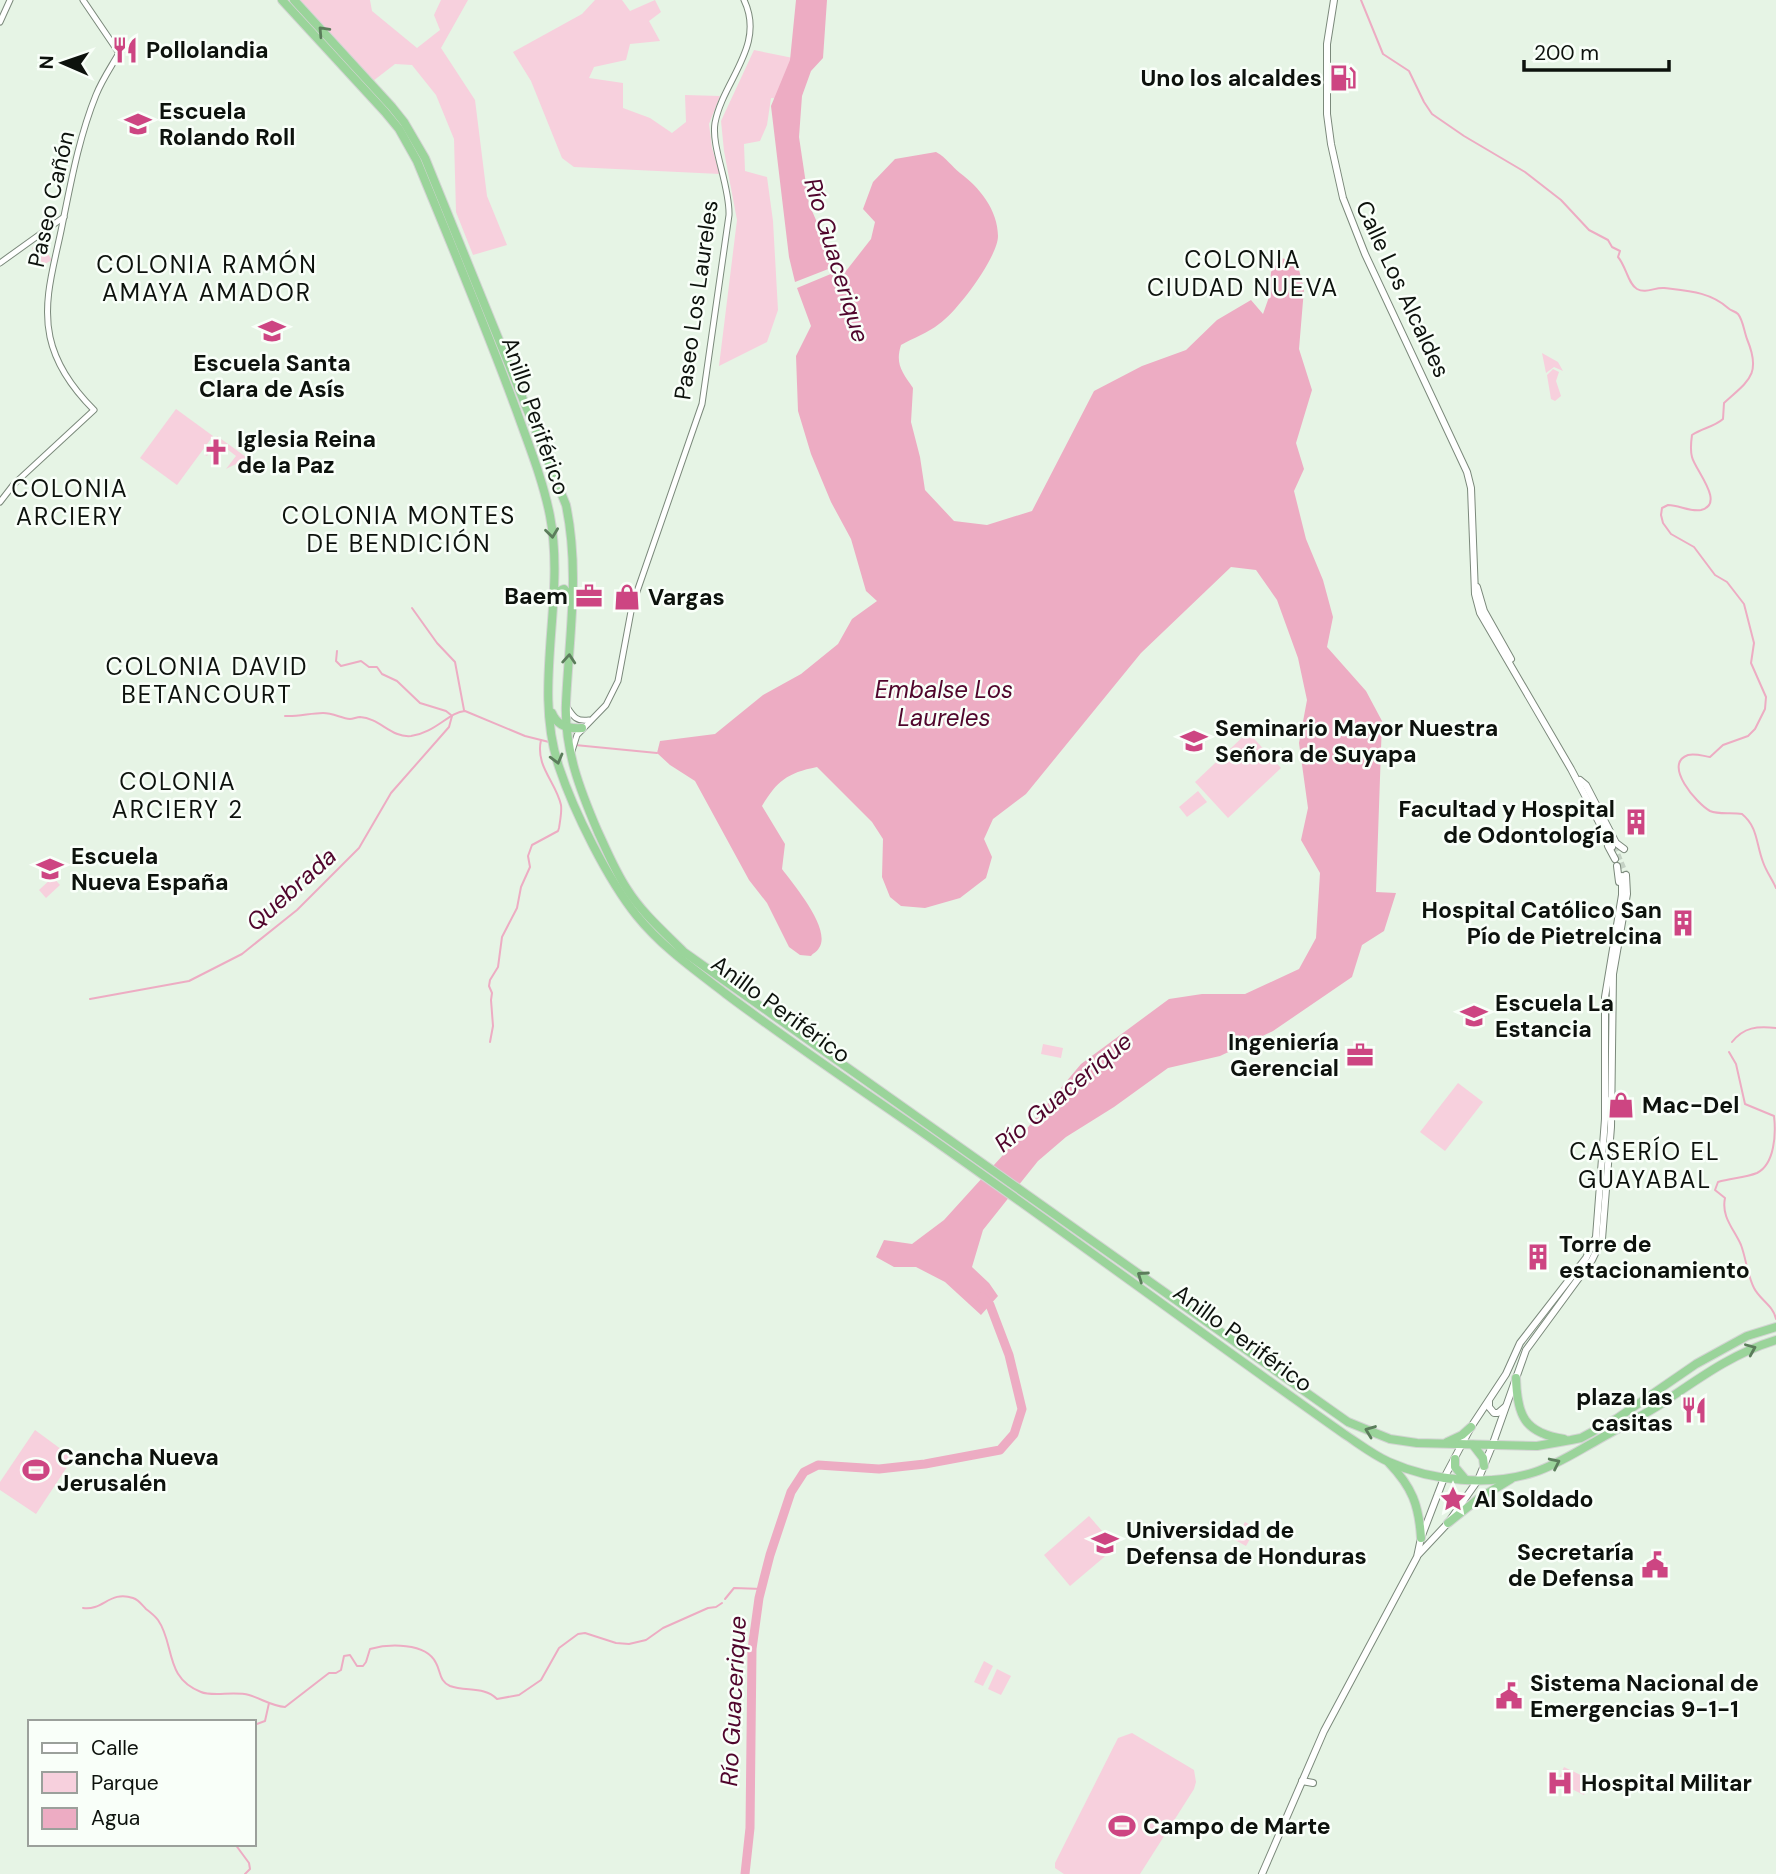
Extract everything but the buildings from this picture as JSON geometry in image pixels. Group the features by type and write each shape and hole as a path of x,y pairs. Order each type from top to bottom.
{"highway":[{"name":"Anillo Periférico","path":"282,0 399,129 417,161 502,372 543,487 553,536 555,593 549,703 551,733 570,796 606,868 639,919 680,959 750,1012 968,1159"},
{"name":"Anillo Periférico","path":"294,0 386,99 404,122 425,158 561,492 570,526 574,568 566,705 571,758 580,790 613,866 627,890 684,952 1040,1210 1348,1422 1390,1439 1437,1444 1536,1446 1581,1437 1616,1419 1702,1360 1747,1336 1776,1327"},
{"path":"555,593 564,589 573,600"},
{"path":"549,703 554,718 567,727 582,728"},
{"name":"Anillo Periférico","path":"1040,1210 1334,1427 1387,1461 1416,1472 1444,1478 1514,1478 1554,1465 1658,1406 1727,1360 1752,1347 1776,1340"},
{"path":"1516,1378 1517,1402 1525,1420 1551,1437 1570,1440"},
{"path":"1437,1444 1457,1438 1471,1427"},
{"path":"1473,1445 1480,1450 1484,1466"},
{"path":"1455,1459 1455,1467 1465,1479"},
{"path":"1387,1461 1406,1481 1415,1499 1421,1538"},
{"path":"1448,1523 1478,1499 1514,1478"}],"main road":[{"name":"Calle Los Alcaldes","path":"1334,0 1327,44 1326,80 1331,144 1353,229 1467,472 1471,488 1477,604 1483,620 1613,846 1580,780 1484,611 1477,586"},
{"path":"1571,769 1577,788 1615,859"},
{"path":"1580,780 1586,785 1616,842 1624,849"},
{"path":"1264,1874 1324,1731 1417,1557 1421,1538 1444,1478 1471,1427 1506,1374 1520,1343 1586,1258 1596,1237 1605,1119 1606,973 1619,893 1617,866"},
{"path":"1417,1557 1448,1523 1478,1480 1528,1346 1592,1260 1602,1239 1611,1127 1613,974 1625,931 1631,891 1626,873 1605,997"},
{"path":"1489,1402 1489,1407 1498,1413 1507,1405"},
{"path":"1302,1781 1313,1783"}],"street":[{"path":"0,22 10,0"},
{"name":"Paseo Cañón","path":"0,502 14,484 93,410 72,387 52,346 49,333 49,291 73,170 91,108 119,53 83,0"},
{"name":"Paseo Los Laureles","path":"582,728 610,699 618,681 632,606 704,396 729,215 729,194 714,128 748,48 751,19 744,0"},
{"path":"0,263 64,217"},
{"path":"566,705 573,717 592,720"},
{"path":"571,758 573,744 582,728"}],"green space":[{"path":"300,0 370,0 372,11 417,48 440,30 434,15 441,0 468,0 441,48 475,100 487,196 507,245 473,255 456,212 454,139 436,95 412,65 395,64 373,81"},
{"path":"595,0 622,0 630,11 655,0 661,12 649,21 660,41 630,44 626,60 594,67 589,78 623,83 623,108 650,118 672,133 686,122 685,95 720,96 709,124 712,148 720,174 574,167 562,158 531,81 513,52 582,14"},
{"path":"754,50 793,58 784,99 771,98 767,125 760,141 744,144 745,171 767,177 773,221 778,310 767,342 719,366 737,220 721,121"},
{"path":"40,242 52,260 43,265 32,248"},
{"path":"1542,353 1558,362 1563,371 1554,367 1546,373"},
{"path":"1553,369 1559,372 1556,381 1561,396 1555,401 1551,399 1547,375"},
{"path":"176,409 213,436 177,485 140,458"},
{"path":"217,436 246,459 226,469 236,456 227,449 220,456 226,447 218,441 207,456 205,455"},
{"path":"1248,732 1281,768 1228,818 1195,782"},
{"path":"1198,791 1207,802 1187,817 1179,807"},
{"path":"53,877 60,885 46,898 39,890"},
{"path":"1043,1044 1063,1048 1061,1058 1041,1054"},
{"path":"1458,1083 1483,1102 1445,1151 1420,1132"},
{"name":"Cancha Nueva Jerusalén","path":"35,1430 73,1458 36,1514 0,1490 0,1482"},
{"path":"1089,1516 1116,1547 1070,1586 1044,1555"},
{"path":"1245,1522 1256,1528 1246,1546 1235,1540"},
{"path":"984,1661 993,1666 983,1686 974,1682"},
{"path":"997,1669 1011,1676 1001,1695 988,1689"},
{"name":"Campo de Marte","path":"1132,1733 1194,1770 1194,1789 1140,1874 1064,1874 1055,1868 1055,1863 1118,1738"},
{"path":"1564,1767 1591,1780 1584,1795 1557,1782"}],"water":[{"path":"796,0 827,0 823,58 811,71 802,96 799,137 809,204 836,266 795,282 789,257 771,106 790,60"},
{"name":"Embalse Los Laureles","path":"936,152 974,185 986,200 995,217 998,236 984,270 956,308 935,327 901,345 899,352 901,368 913,388 911,422 925,490 954,521 987,525 1032,511 1094,391 1142,366 1186,350 1217,320 1251,300 1263,314 1269,297 1271,272 1281,258 1297,262 1304,289 1299,349 1312,390 1296,443 1304,469 1294,491 1306,539 1323,580 1333,617 1327,647 1366,691 1382,721 1376,892 1396,893 1384,931 1362,945 1352,977 1273,1031 1220,1056 1168,1068 1066,1137 1038,1161 983,1230 972,1267 998,1296 981,1315 945,1282 916,1267 894,1267 876,1257 884,1240 912,1244 944,1220 1081,1064 1169,999 1202,994 1245,994 1299,969 1316,938 1320,873 1301,840 1308,808 1299,743 1307,700 1298,658 1277,600 1256,570 1231,567 1141,653 1026,794 993,819 984,839 992,857 986,878 960,898 925,908 901,906 890,897 882,877 883,839 872,822 817,767 790,775 778,784 762,806 785,844 782,869 810,907 820,930 822,940 811,956 800,955 789,947 767,903 749,880 695,781 657,753 660,741 715,734 763,695 801,674 838,644 852,619 877,601 866,591 851,539 831,502 811,454 798,411 796,356 811,326 797,288 838,271 846,271 871,239 875,222 863,209 873,182 895,159"}],"waterway":[{"path":"1361,0 1383,54 1409,71 1432,114 1525,172 1561,200 1589,230 1608,240 1612,247 1620,251 1618,257 1634,287 1644,291 1664,288 1706,295 1737,313 1741,319 1751,351 1753,369 1746,383 1724,403 1723,419 1692,435 1692,457 1707,486 1711,501 1708,507 1701,510 1668,505 1662,508 1661,515 1671,534 1694,547 1715,575 1727,582 1744,604 1754,643 1751,663 1766,697 1765,709 1755,729 1748,736 1723,745 1710,757 1688,755 1681,760 1680,775 1690,793 1710,811 1742,814 1747,819 1754,830 1764,865 1776,888"},
{"path":"412,608 437,643 455,662 464,710"},
{"path":"337,651 336,661 341,666 361,661 369,667 377,667 382,674 397,681 420,703 451,715"},
{"path":"285,716 323,713 350,719 367,718 397,734 411,736 427,731 465,711 525,736 549,742"},
{"name":"Quebrada","path":"90,999 189,981 242,954 297,910 359,848 391,793 449,727 452,716"},
{"path":"490,1042 493,1026 490,980 498,967 502,937 517,908 521,887 530,867 528,856 532,845 559,828 561,805 543,766 541,740"},
{"path":"575,745 657,753"},
{"path":"1732,1042 1741,1033 1751,1029 1776,1028"},
{"path":"1729,1052 1736,1064 1745,1104 1774,1116 1775,1131 1771,1155 1763,1169 1752,1175 1718,1182 1715,1190 1725,1198 1726,1217 1741,1245 1754,1288 1776,1319"},
{"name":"Río Guacerique","path":"745,1874 750,1828 752,1649 759,1598 791,1492 804,1472 818,1465 879,1469 925,1464 1000,1450 1014,1434 1022,1409 1009,1355 990,1305 982,1297"},
{"name":"Quebrada","path":"725,1599 734,1588 762,1589"},
{"name":"Quebrada","path":"83,1608 96,1607 112,1598 125,1596 135,1599 158,1620 176,1669 189,1686 206,1693 249,1695 285,1707 329,1673 341,1670 344,1656 350,1655 357,1666 363,1666 370,1649 386,1646 406,1646 424,1651 431,1656 442,1679 450,1686 486,1692 497,1699 519,1695 541,1680 559,1648 578,1634 585,1633 616,1643 629,1644 646,1640 663,1628 722,1603"},
{"name":"Quebrada","path":"256,1724 265,1721 269,1703"},
{"name":"Quebrada","path":"236,1846 249,1863 250,1869 245,1874"}],"tunnel":[{"path":"1614,846 1626,875"}],"place":[{"name":"Pollolandia","path":"125,50"},
{"name":"Uno los alcaldes","path":"1343,78"},
{"name":"Escuela Rolando Roll","path":"138,124"},
{"name":"Escuela Santa Clara de Asís","path":"272,331"},
{"name":"Iglesia Reina de la Paz","path":"216,452"},
{"name":"Baem","path":"589,596"},
{"name":"Vargas","path":"627,597"},
{"name":"Seminario Mayor Nuestra Señora de Suyapa","path":"1194,741"},
{"name":"Facultad y Hospital de Odontología","path":"1636,822"},
{"name":"Escuela Nueva España","path":"50,869"},
{"name":"Hospital Católico San Pío de Pietrelcina","path":"1683,923"},
{"name":"Escuela La Estancia","path":"1474,1016"},
{"name":"Ingeniería Gerencial","path":"1360,1055"},
{"name":"Mac-Del","path":"1621,1105"},
{"name":"Torre de estacionamiento","path":"1538,1257"},
{"name":"plaza las casitas","path":"1694,1410"},
{"name":"Cancha Nueva Jerusalén","path":"36,1470"},
{"name":"Al Soldado","path":"1453,1499"},
{"name":"Universidad de Defensa de Honduras","path":"1105,1543"},
{"name":"Secretaría de Defensa","path":"1655,1565"},
{"name":"Sistema Nacional de Emergencias 9-1-1","path":"1509,1696"},
{"name":"Hospital Militar","path":"1560,1783"},
{"name":"Campo de Marte","path":"1122,1826"}],"district":[{"name":"COLONIA CIUDAD NUEVA","path":"1243,273"},
{"name":"COLONIA RAMÓN AMAYA AMADOR","path":"207,278"},
{"name":"COLONIA ARCIERY","path":"70,502"},
{"name":"COLONIA MONTES DE BENDICIÓN","path":"399,529"},
{"name":"COLONIA DAVID BETANCOURT","path":"207,680"},
{"name":"COLONIA ARCIERY 2","path":"178,795"},
{"name":"CASERÍO EL GUAYABAL","path":"1645,1165"}]}
